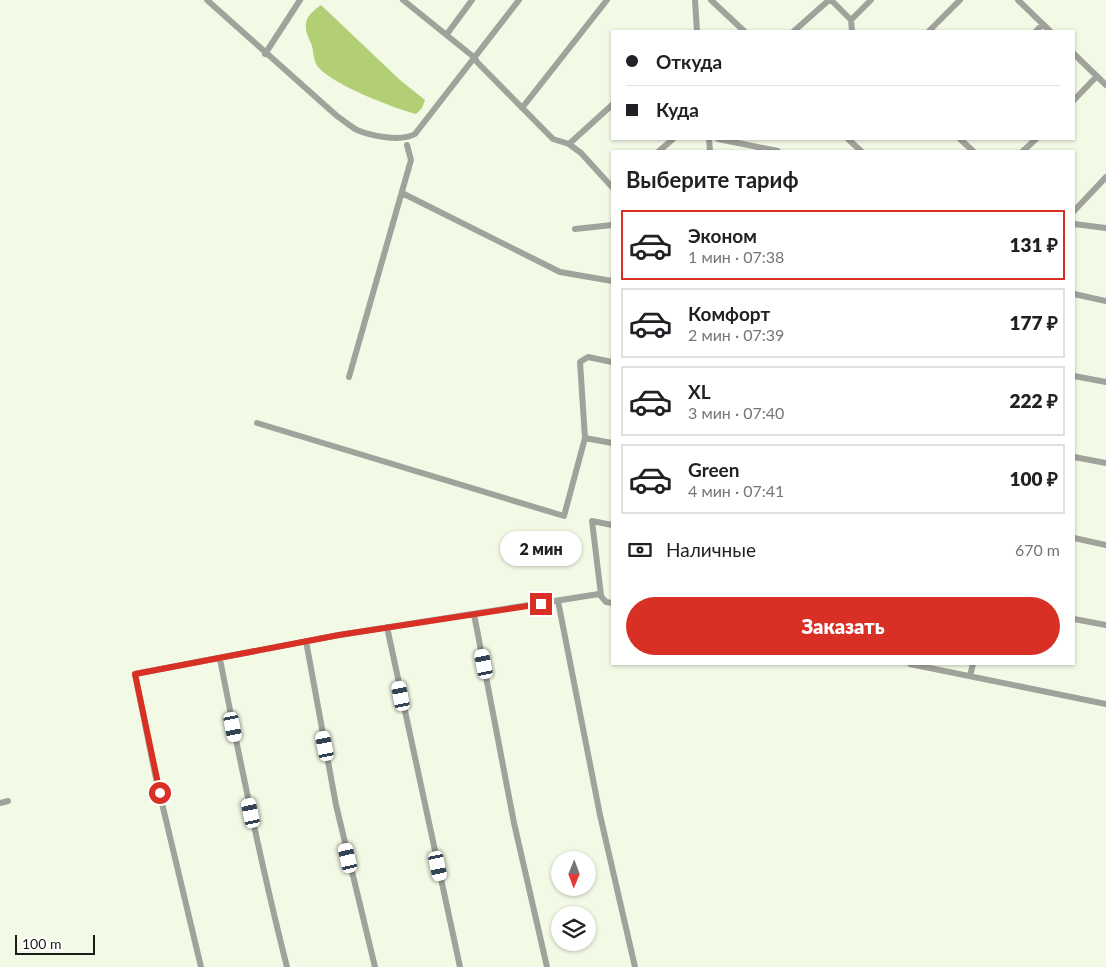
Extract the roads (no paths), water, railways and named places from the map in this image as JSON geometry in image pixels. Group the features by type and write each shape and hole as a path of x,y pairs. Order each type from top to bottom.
{"street":[{"path":"207,0 265,54 337,116 357,130 402,138 415,134 519,0"},
{"path":"265,54 300,0"},
{"path":"403,0 475,58 553,140 569,144 581,153 611,186"},
{"path":"447,34 472,0"},
{"path":"522,108 607,0"},
{"path":"695,0 696,30"},
{"path":"711,0 743,30"},
{"path":"795,30 830,0 851,20 852,30"},
{"path":"851,20 870,0"},
{"path":"930,30 960,0"},
{"path":"1018,0 1049,30"},
{"path":"1037,30 1042,24"},
{"path":"1075,55 1106,85"},
{"path":"1075,99 1097,76"},
{"path":"569,144 611,106"},
{"path":"660,150 672,140"},
{"path":"723,140 773,150"},
{"path":"849,140 859,150"},
{"path":"961,140 972,150"},
{"path":"1025,150 1035,140"},
{"path":"349,377 411,160 407,144"},
{"path":"1075,210 1106,177"},
{"path":"402,193 560,272 611,281"},
{"path":"1075,224 1106,228"},
{"path":"574,229 611,226"},
{"path":"1075,294 1106,301"},
{"path":"256,423 564,516 585,438 580,362 588,357 611,362"},
{"path":"1075,376 1106,382"},
{"path":"585,438 611,443"},
{"path":"1075,457 1106,463"},
{"path":"611,525 592,521 599,594 606,602 611,603"},
{"path":"1075,538 1106,545"},
{"path":"201,967 155,774 135,674 387,627 599,594"},
{"path":"558,601 600,815 635,967"},
{"path":"474,614 514,823 547,967"},
{"path":"1075,619 1106,625"},
{"path":"387,627 460,967"},
{"path":"306,641 336,805 375,967"},
{"path":"220,659 241,770 270,901 288,967"},
{"path":"915,665 1106,704"},
{"path":"970,676 973,665"},
{"path":"0,803 8,801"}]}
